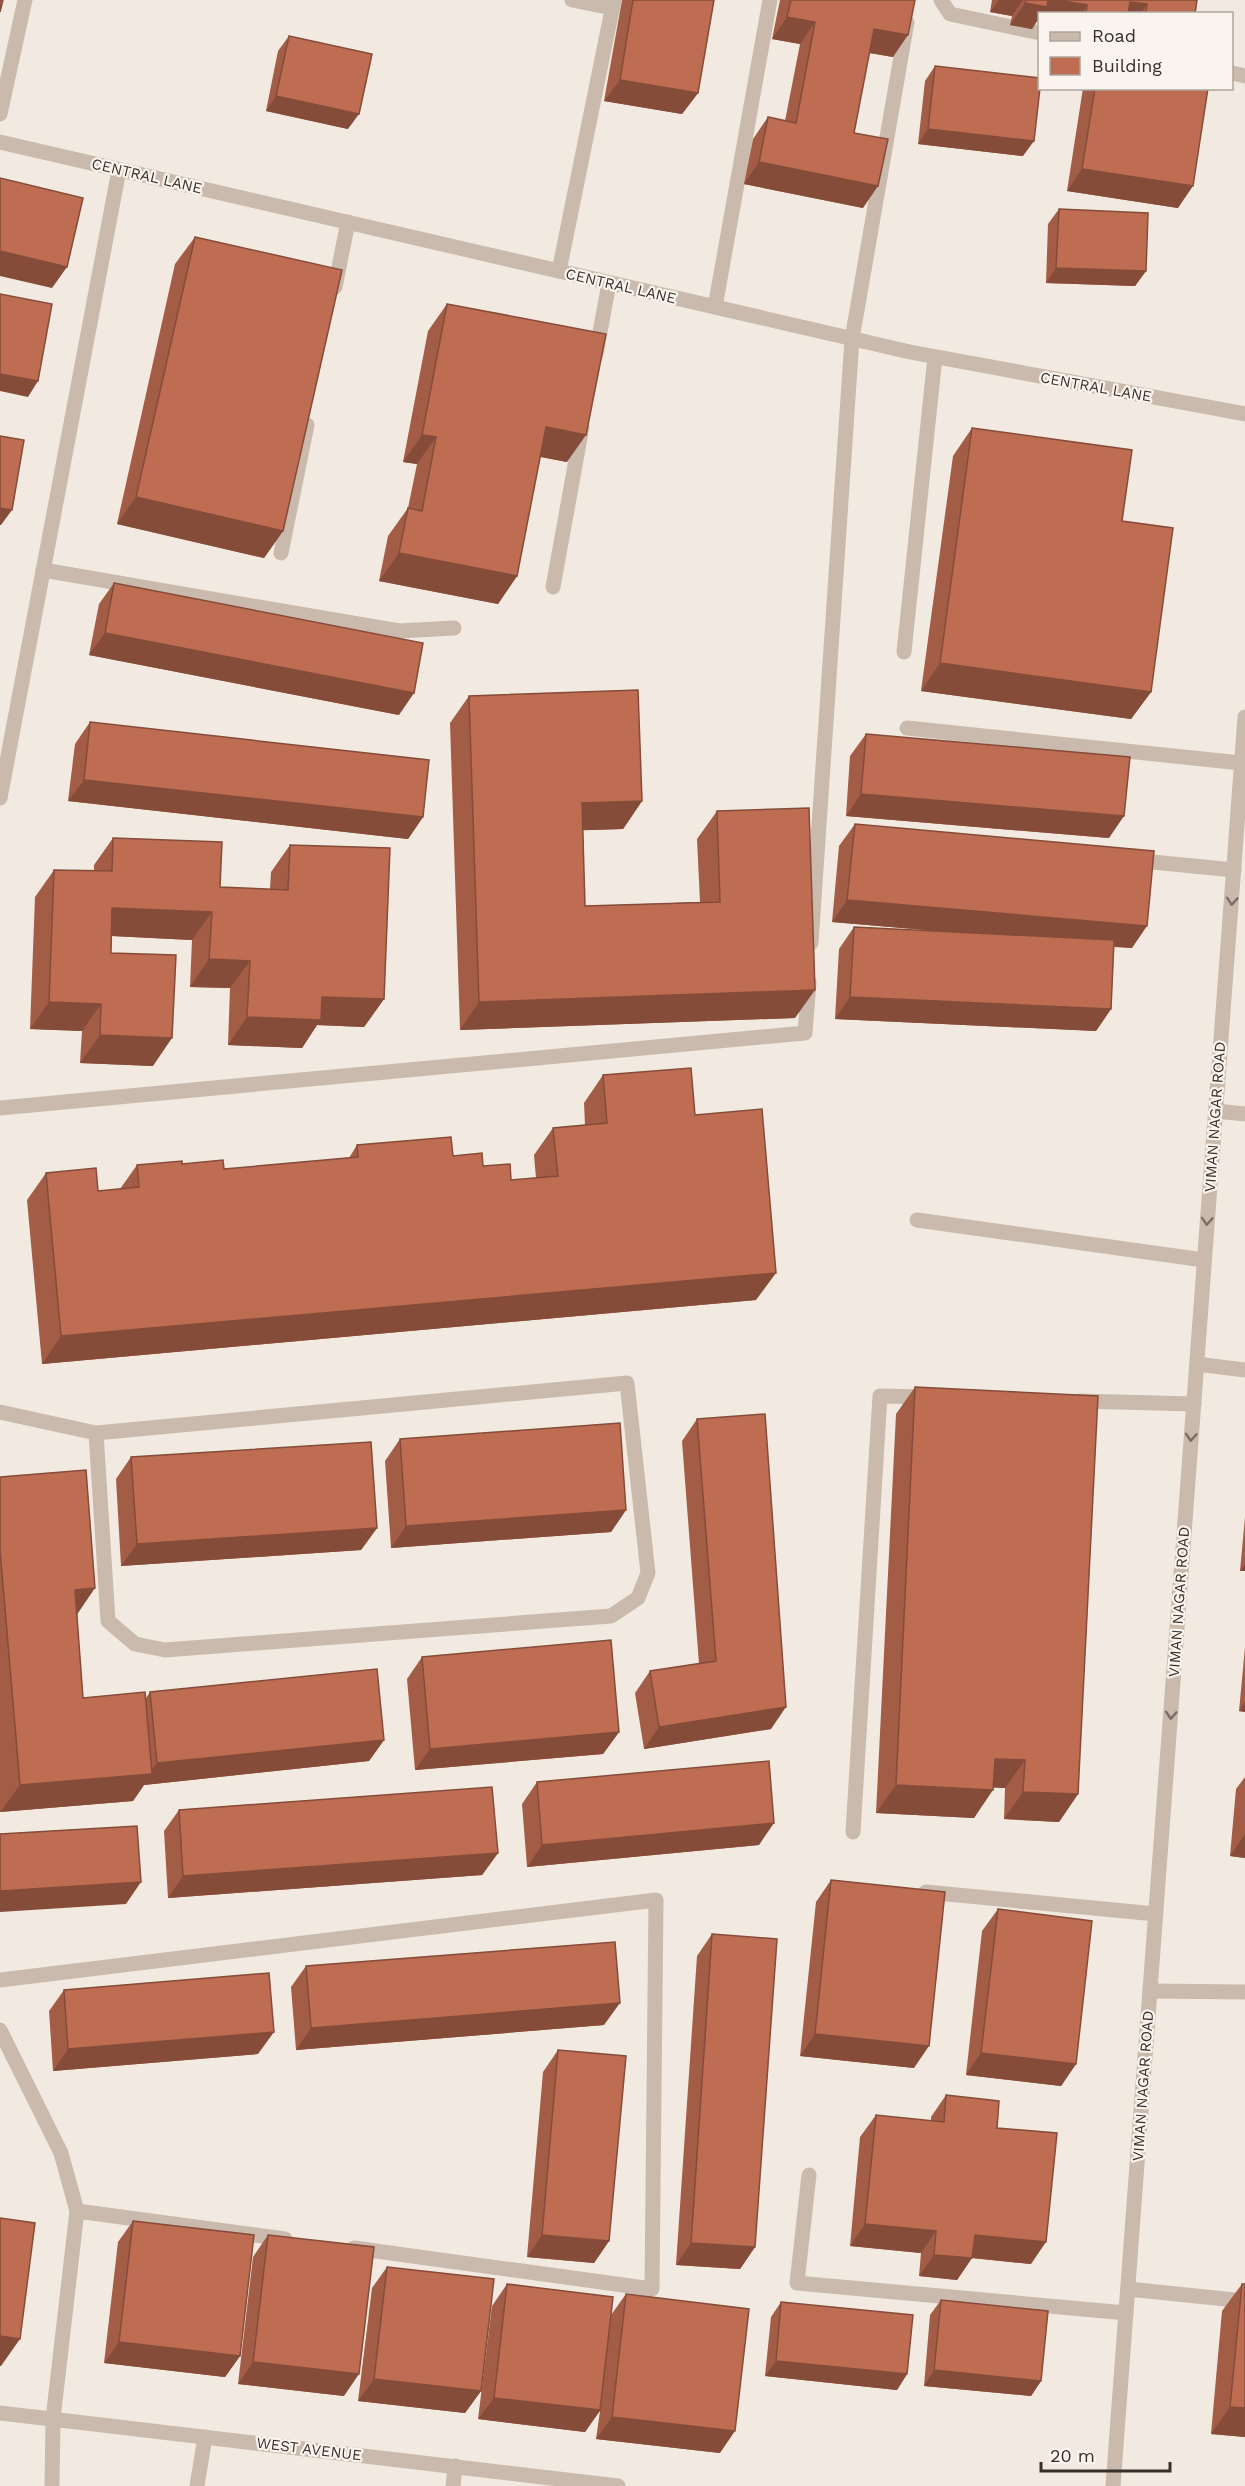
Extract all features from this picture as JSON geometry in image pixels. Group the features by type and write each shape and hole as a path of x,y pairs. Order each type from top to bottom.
{"street":[{"path":"0,114 25,0"},
{"path":"559,271 613,4 572,0"},
{"path":"715,307 770,0"},
{"path":"941,0 950,14 1038,33"},
{"path":"0,1108 805,1033 852,339 910,3"},
{"name":"CENTRAL LANE","path":"0,142 852,339 935,357 1245,414"},
{"path":"0,798 119,170"},
{"path":"333,297 348,222"},
{"path":"594,365 609,283"},
{"path":"904,652 935,357"},
{"path":"553,587 585,411"},
{"path":"280,553 309,414"},
{"path":"43,570 399,631 454,628"},
{"name":"VIMAN NAGAR ROAD","path":"1113,2486 1245,717"},
{"path":"907,728 1242,763"},
{"path":"1116,859 1234,870"},
{"path":"1216,1111 1245,1114"},
{"path":"917,1220 1204,1260"},
{"path":"1197,1364 1245,1370"},
{"path":"0,1412 96,1433 627,1383 648,1573 638,1598 611,1616 165,1650 135,1644 108,1621 96,1433"},
{"path":"854,1832 880,1396 939,1397"},
{"path":"1069,1400 1194,1404"},
{"path":"908,1890 1156,1914"},
{"path":"0,1980 656,1900 652,2289 335,2246"},
{"path":"1150,1991 1245,1992"},
{"path":"0,2030 61,2153 78,2211 53,2419 51,2486"},
{"path":"810,2175 797,2283 1126,2313"},
{"path":"78,2211 300,2241"},
{"path":"1128,2289 1245,2301"},
{"name":"WEST AVENUE","path":"0,2413 455,2466 516,2480 618,2486"},
{"path":"197,2486 205,2437"},
{"path":"453,2486 455,2466"}],"building":[{"path":"633,0 714,0 698,93 620,80"},
{"path":"791,0 915,0 908,35 874,29 854,133 888,139 878,186 759,162 768,117 796,123 815,22 787,17"},
{"path":"1026,0 1048,0 1047,7 1025,3"},
{"path":"1056,0 1197,0 1195,12 1146,12 1147,4 1130,2 1128,12 1086,12 1087,5"},
{"path":"289,36 372,54 359,114 276,96"},
{"path":"935,66 1038,78 1040,90 1034,141 928,129"},
{"path":"1095,90 1208,90 1193,186 1082,169"},
{"path":"0,178 83,198 67,267 0,251"},
{"path":"1059,209 1148,213 1146,271 1056,268"},
{"path":"195,237 342,270 283,531 136,497"},
{"path":"0,294 52,304 38,381 0,374"},
{"path":"447,304 606,334 586,435 546,427 517,576 399,553 408,508 422,511 436,437 422,435"},
{"path":"972,428 1132,450 1122,521 1173,528 1151,692 940,663"},
{"path":"0,436 24,440 12,510 0,508"},
{"path":"114,583 423,643 414,693 105,633"},
{"path":"638,690 642,801 582,803 585,906 720,902 717,811 809,808 815,990 479,1002 469,696"},
{"path":"90,722 429,760 423,817 84,780"},
{"path":"866,734 1130,757 1124,816 861,794"},
{"path":"855,824 1154,851 1147,926 847,900"},
{"path":"113,838 222,842 220,887 288,890 290,845 390,848 384,999 322,997 321,1020 247,1017 250,961 209,959 212,912 112,908 111,953 176,955 172,1038 100,1035 101,1004 49,1002 54,870 112,871"},
{"path":"854,927 1114,940 1111,1009 850,997"},
{"path":"691,1068 695,1115 762,1109 776,1273 61,1336 46,1173 96,1168 98,1191 139,1187 137,1165 223,1160 224,1169 358,1157 357,1145 451,1137 453,1156 482,1153 483,1166 510,1164 511,1180 558,1176 553,1128 607,1123 603,1075"},
{"path":"915,1387 1098,1396 1078,1794 1023,1792 1025,1760 995,1759 993,1790 896,1785"},
{"path":"765,1414 786,1707 659,1727 650,1671 716,1661 697,1419"},
{"path":"620,1423 626,1510 406,1526 400,1439"},
{"path":"371,1442 377,1528 137,1544 131,1457"},
{"path":"86,1470 95,1588 75,1590 83,1698 145,1692 152,1774 20,1785 0,1550 0,1477"},
{"path":"611,1640 619,1732 430,1749 422,1657"},
{"path":"377,1669 384,1740 157,1763 150,1692"},
{"path":"769,1761 774,1823 542,1845 537,1782"},
{"path":"492,1787 498,1853 183,1876 179,1810"},
{"path":"137,1826 141,1882 0,1891 0,1834"},
{"path":"831,1880 945,1892 929,2046 815,2034"},
{"path":"998,1909 1092,1921 1076,2064 981,2053"},
{"path":"712,1934 777,1939 755,2247 691,2243"},
{"path":"615,1942 620,2003 311,2028 306,1966"},
{"path":"269,1973 274,2032 68,2049 64,1990"},
{"path":"558,2050 626,2056 609,2241 542,2235"},
{"path":"946,2095 999,2101 997,2128 1057,2133 1046,2242 975,2235 972,2258 934,2255 936,2231 865,2224 876,2115 944,2122"},
{"path":"0,2218 35,2223 20,2339 0,2336"},
{"path":"133,2221 254,2235 240,2356 119,2342"},
{"path":"268,2235 374,2247 359,2374 253,2362"},
{"path":"387,2267 494,2279 481,2391 374,2379"},
{"path":"507,2284 613,2297 600,2410 494,2398"},
{"path":"1242,2284 1245,2284 1245,2408 1230,2407"},
{"path":"626,2294 749,2309 735,2431 612,2417"},
{"path":"941,2300 1048,2311 1041,2381 934,2370"},
{"path":"781,2302 913,2315 907,2374 776,2361"}]}
